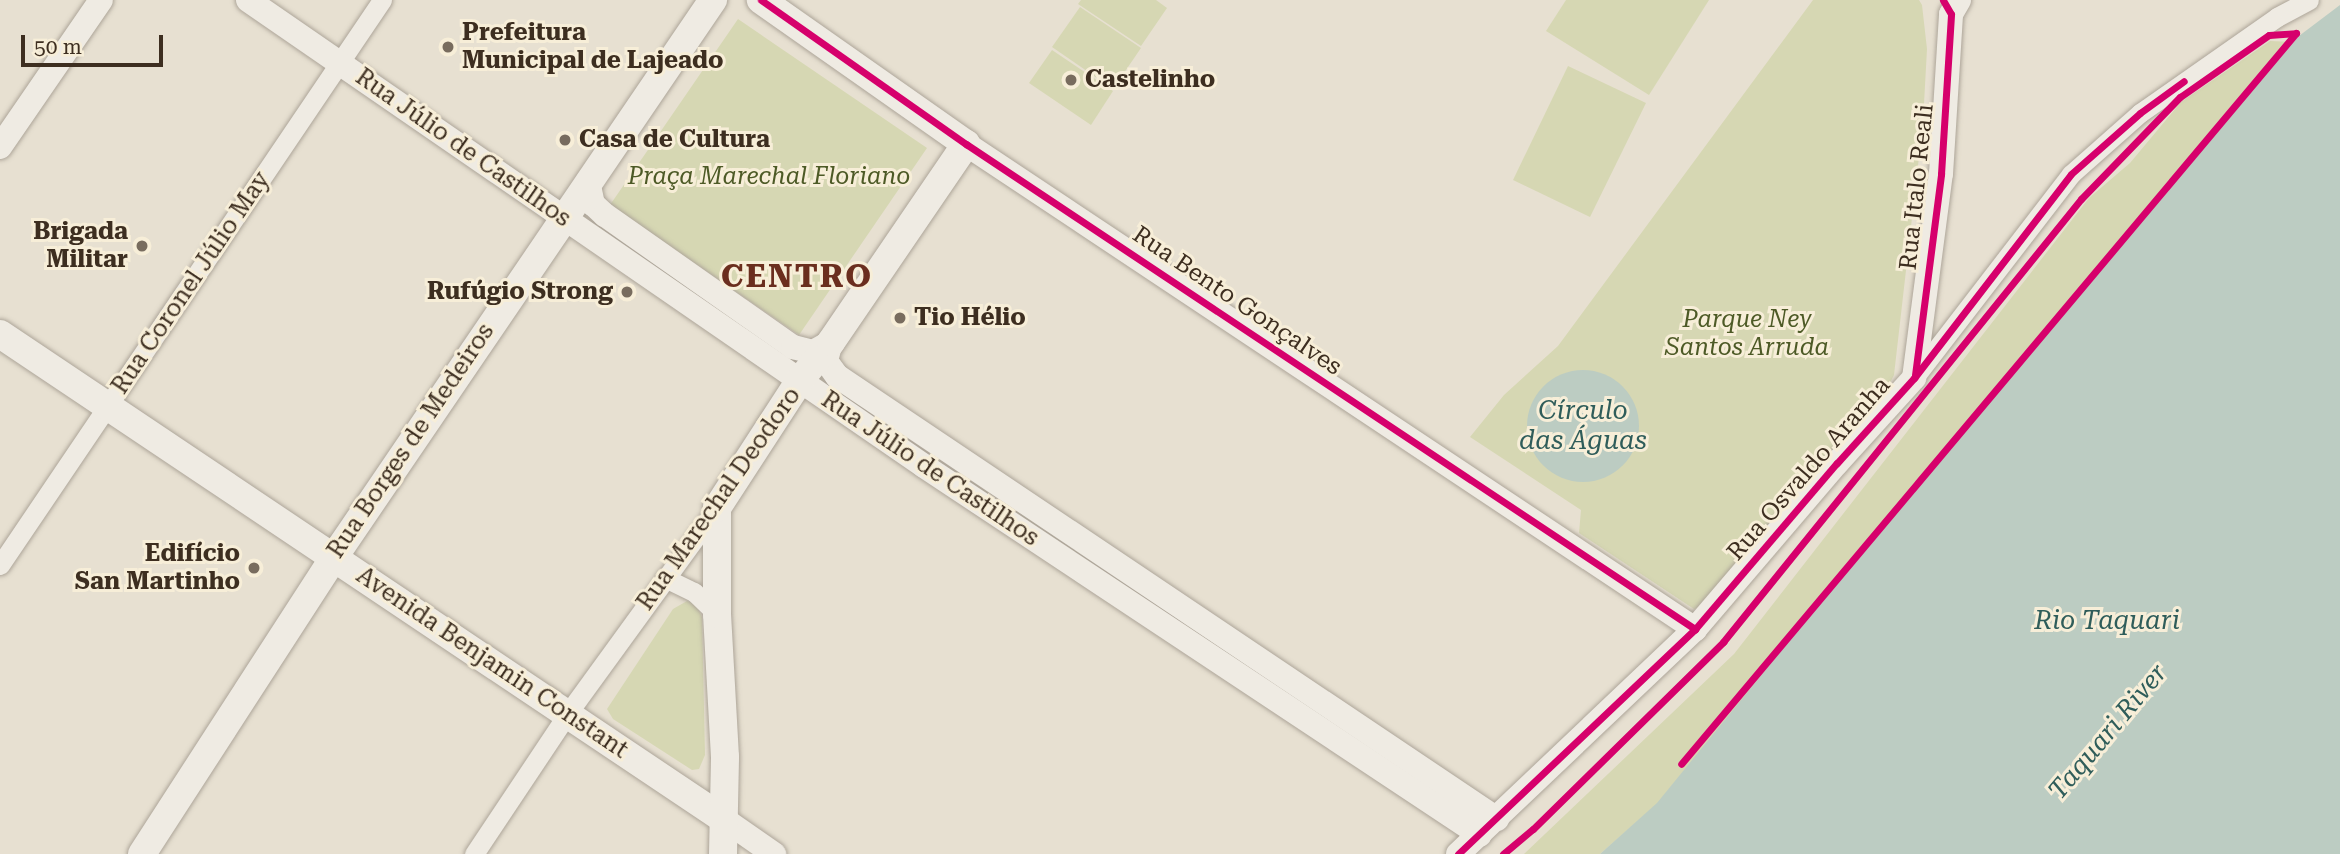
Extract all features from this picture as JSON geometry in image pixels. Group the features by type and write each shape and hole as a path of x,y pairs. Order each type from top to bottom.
{"main road":[{"name":"Rua Borges de Medeiros","path":"142,854 334,556 563,216 713,0"},
{"name":"Rua Bento Gonçalves","path":"761,0 966,144"},
{"name":"Rua Marechal Deodoro","path":"717,508 800,380 831,342 966,144"},
{"name":"Avenida Benjamin Constant","path":"0,334 699,801"},
{"path":"717,508 717,614 725,757 724,840"},
{"path":"724,840 699,801 709,792 725,757"}],"street":[{"path":"0,147 101,0"},
{"name":"Rua Júlio de Castilhos","path":"248,0 924,466 1081,570 1375,751"},
{"name":"Rua Coronel Júlio May","path":"0,565 382,0"},
{"name":"Rua Osvaldo Aranha","path":"1458,854 1695,629 1837,463 1914,379 2071,174 2140,113 2277,17 2309,0"},
{"name":"Rua Italo Reali","path":"1914,379 1941,174 1951,5"},
{"name":"Rua Bento Gonçalves","path":"966,144 1695,629"},
{"name":"Rua Júlio de Castilhos","path":"588,181 593,204 604,215 793,347 813,352 831,342"},
{"name":"Rua Júlio de Castilhos","path":"831,342 826,361 836,376 1096,550 1375,751 1488,827"},
{"path":"924,466 938,444"},
{"name":"Rua Marechal Deodoro","path":"474,854 568,713 717,508"},
{"path":"1081,570 1096,550"},
{"path":"665,578 694,592 717,614"},
{"path":"724,840 774,854"}],"green space":[{"path":"1081,0 1156,0 1167,8 1141,46 1078,4"},
{"path":"1566,0 1709,0 1649,95 1546,31"},
{"name":"Parque Ney Santos Arruda","path":"1813,0 1919,0 1922,5 1927,49 1923,122 1894,375 1880,403 1703,606 1694,609 1579,533 1581,510 1470,437 1504,395 1558,346"},
{"path":"1080,7 1141,48 1113,89 1052,47"},
{"name":"Praça Marechal Floriano","path":"738,19 927,148 799,335 610,205"},
{"path":"2270,41 2291,42 2012,368 1657,804 1600,854 1524,854 1734,654 2089,198 2130,163 2181,102"},
{"path":"1052,50 1113,91 1091,125 1029,83"},
{"path":"1568,66 1646,103 1590,217 1513,180"},
{"path":"687,601 696,604 702,617 705,755 699,769 692,770 613,719 607,709 673,609"}],"water":[{"name":"Rio Taquari","path":"2340,5 2340,854 1600,854 1657,803 2012,368 2291,42"},
{"name":"Círculo das Águas","path":"1583,370 1605,374 1623,386 1635,404 1639,426 1635,448 1623,466 1605,478 1583,482 1561,478 1543,466 1531,448 1527,426 1531,404 1543,386 1561,374"}],"cycle path":[{"path":"761,0 966,144 1695,629"},
{"path":"1915,375 1941,174 1951,14 1943,0"},
{"path":"1503,854 1533,829 1723,642 2081,199 2180,97 2269,35 2296,33 1681,764"},
{"path":"1458,854 1695,629 1837,463 1914,378 2071,174 2140,113 2184,81"}],"place":[{"name":"Prefeitura Municipal de Lajeado","path":"448,47"},
{"name":"Castelinho","path":"1071,80"},
{"name":"Casa de Cultura","path":"565,140"},
{"name":"Brigada Militar","path":"142,246"},
{"name":"Rufúgio Strong","path":"627,292"},
{"name":"Tio Hélio","path":"900,318"},
{"name":"Edifício San Martinho","path":"254,568"}],"district":[{"name":"CENTRO","path":"797,276"}],"water label":[{"name":"Taquari River","path":"2108,732"}]}
